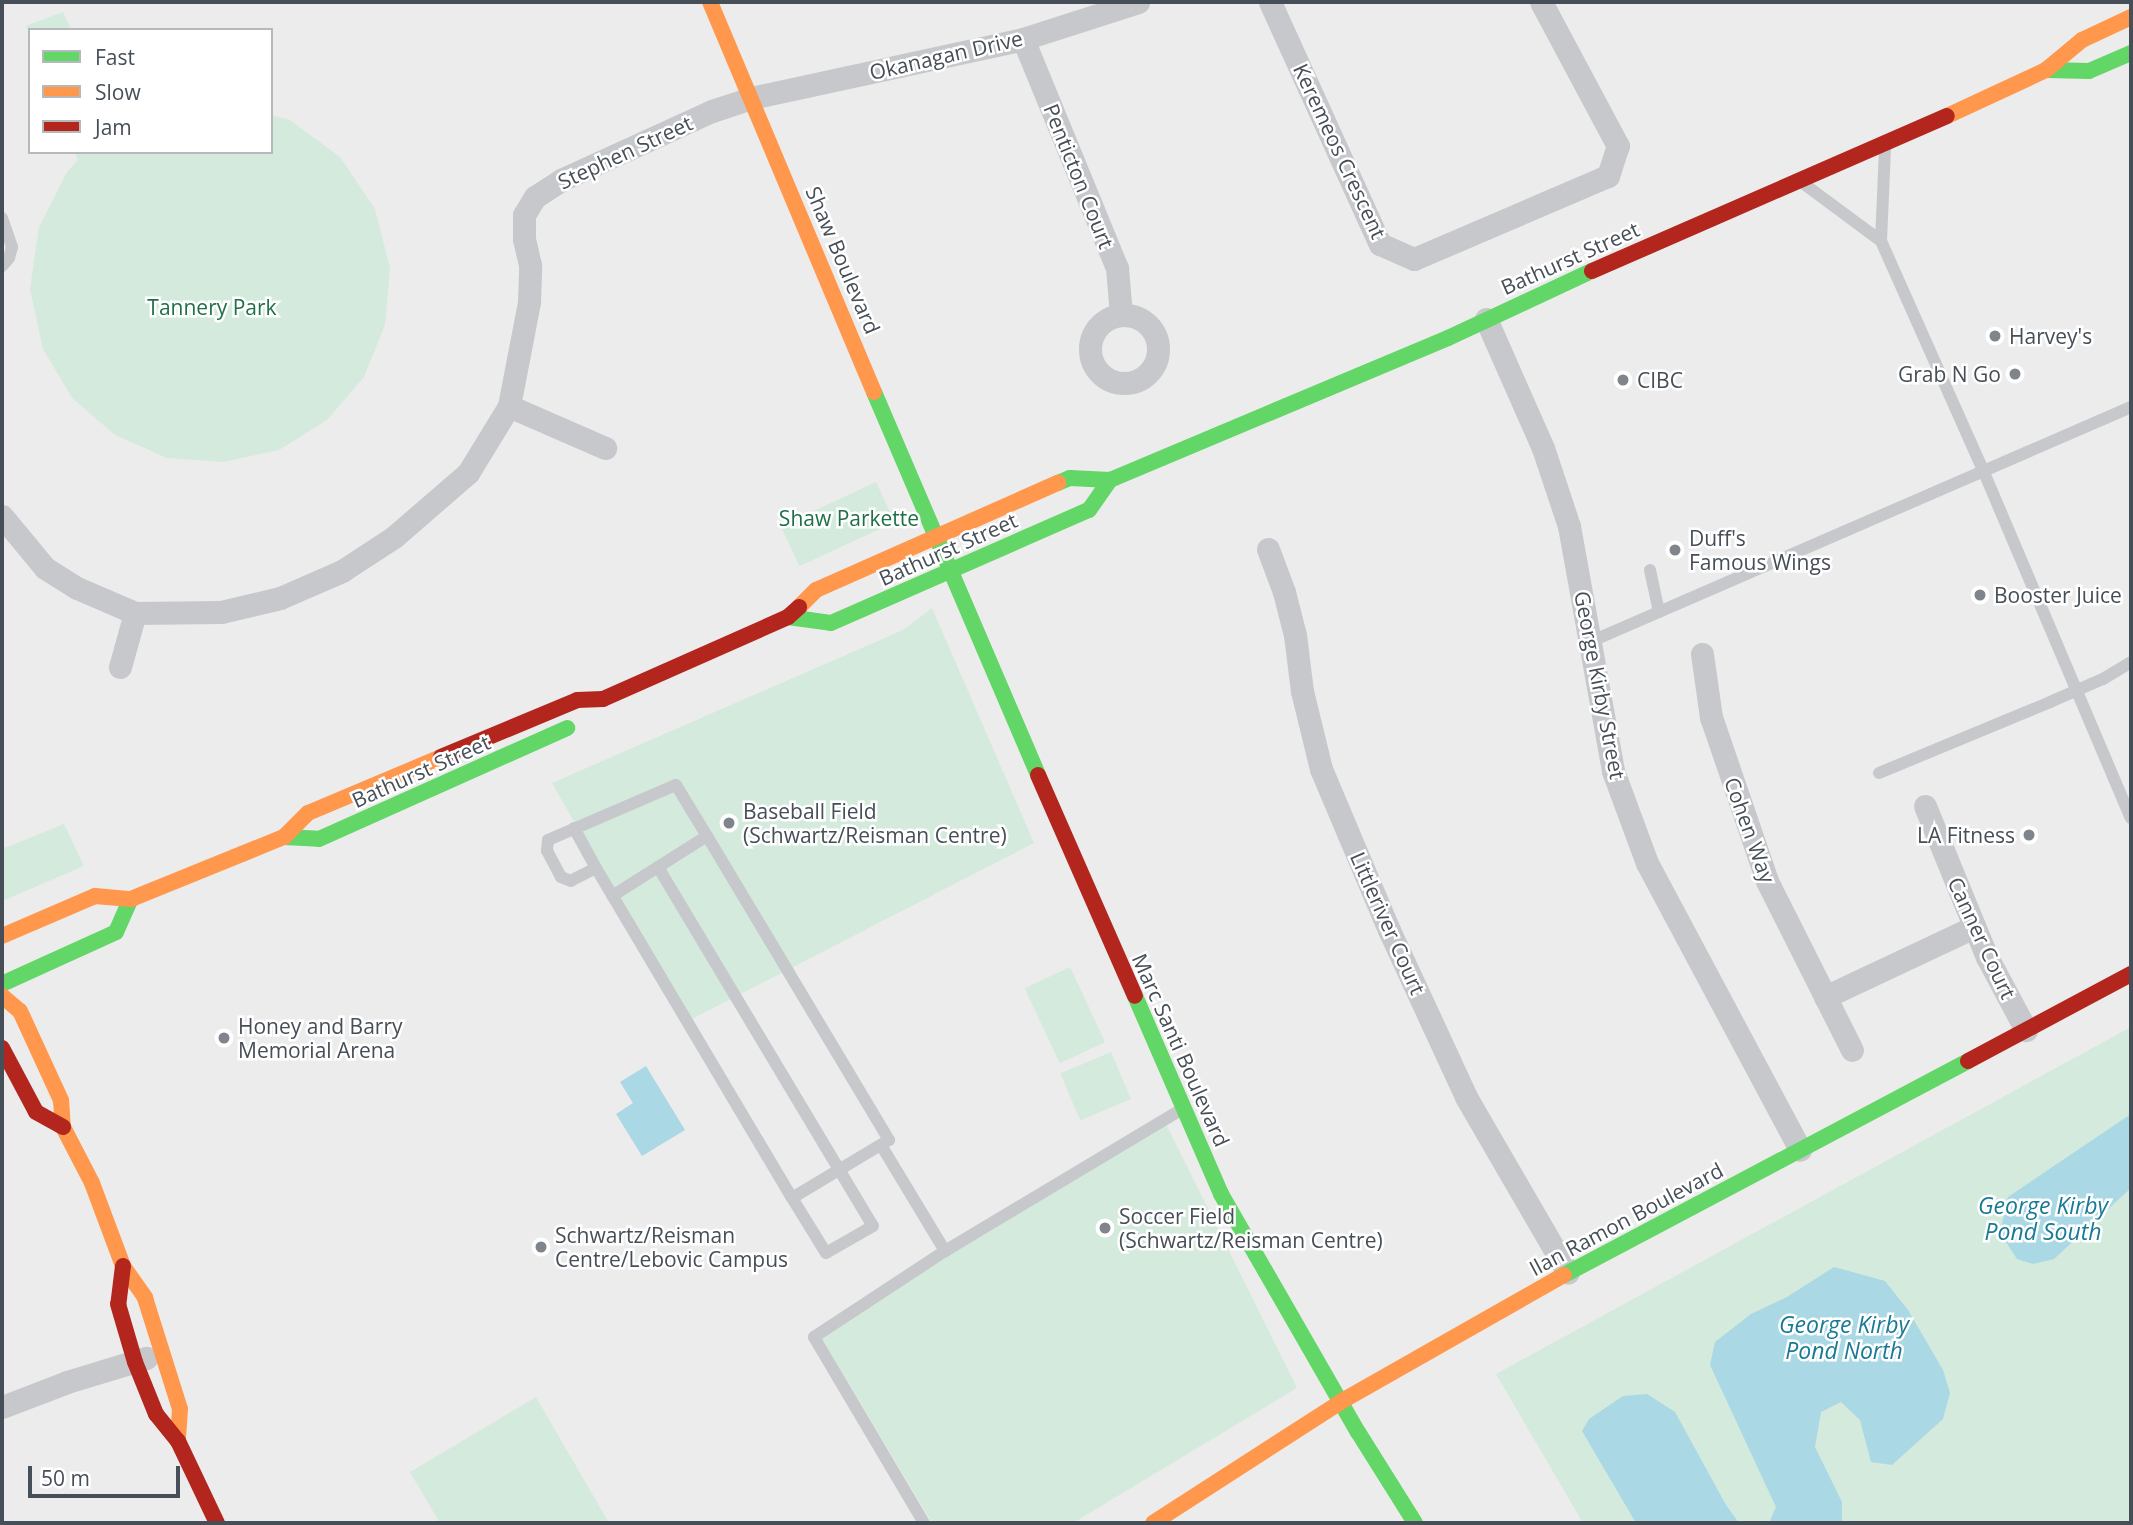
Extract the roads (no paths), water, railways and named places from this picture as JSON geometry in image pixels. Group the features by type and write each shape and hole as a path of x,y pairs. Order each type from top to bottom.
{"street":[{"name":"Shaw Boulevard","path":"710,2 951,571"},
{"name":"Okanagan Drive","path":"751,98 1023,39 1138,2"},
{"name":"Keremeos Crescent","path":"1270,2 1380,244 1414,259 1608,176 1618,146 1541,2"},
{"name":"Bathurst Street","path":"2,936 95,896 131,899 284,837 308,813 577,700 603,699 788,617 816,590 937,535 1070,478 1110,480 1486,319 2046,71 2082,40 2131,17"},
{"name":"Penticton Court","path":"1023,39 1117,268 1121,315"},
{"name":"Bathurst Street","path":"2046,71 2089,71 2131,54"},
{"name":"Stephen Street","path":"2,516 45,568 77,588 135,613 220,612 280,598 342,571 394,537 468,473 509,406 529,302 530,265 524,239 524,215 535,197 561,180 712,111 751,98"},
{"name":"George Kirby Street","path":"1486,319 1543,447 1570,526 1613,771 1647,863 1800,1150"},
{"path":"509,406 606,448"},
{"name":"Bathurst Street","path":"788,617 831,623 1089,510 1110,480"},
{"name":"Littleriver Court","path":"1268,549 1284,592 1295,635 1302,691 1326,781 1389,930 1465,1097 1568,1273"},
{"name":"Marc Santi Boulevard","path":"951,571 1221,1194 1415,1523"},
{"path":"121,667 135,613"},
{"name":"Cohen Way","path":"1702,654 1711,717 1752,839 1768,881 1852,1050"},
{"name":"Bathurst Street","path":"284,837 319,839 587,719 603,699"},
{"name":"Canner Court","path":"1925,806 1987,957 2026,1030"},
{"path":"2,984 116,932 131,899"},
{"path":"1825,997 1974,927"},
{"name":"Ilan Ramon Boulevard","path":"1153,1523 1342,1401 1568,1273 2131,974"},
{"path":"2,996 20,1011 61,1100 64,1126 92,1183 123,1266 145,1298 180,1409 178,1441"},
{"path":"2,1048 36,1112 64,1126"},
{"path":"123,1266 118,1304 135,1362 156,1414 178,1441 217,1523"},
{"path":"2,1407 67,1382 162,1352"}],"lane":[{"path":"1886,142 1881,241 1983,470 2131,818"},
{"path":"1798,179 1881,241"},
{"path":"2,218 12,247 9,258 2,266"},
{"path":"1592,641 2131,407"},
{"path":"1650,570 1659,612"},
{"path":"1879,774 2050,702 2131,662"},
{"path":"596,868 571,881 562,877 547,851 548,839 676,785 888,1140 792,1198"},
{"path":"574,828 826,1253 873,1226 658,867"},
{"path":"612,896 707,836"},
{"path":"924,1523 814,1337 945,1251 1183,1108"},
{"path":"881,1145 945,1251"}],"water":[{"path":"646,1066 685,1130 642,1156 616,1114 633,1103 620,1082"},
{"name":"George Kirby Pond South","path":"2131,1114 2131,1188 2054,1259 2033,1264 2017,1259 2000,1233 2008,1197"},
{"name":"George Kirby Pond North","path":"1834,1267 1885,1281 1908,1310 1943,1370 1950,1393 1943,1419 1892,1465 1871,1462 1860,1420 1841,1402 1821,1412 1815,1447 1842,1502 1842,1522 1769,1523 1776,1507 1710,1365 1715,1342 1751,1314 1787,1297"},
{"path":"1647,1394 1675,1412 1726,1505 1739,1523 1636,1523 1582,1431 1589,1419 1623,1396"}],"place":[{"name":"Harvey's","path":"1995,336"},
{"name":"Grab N Go","path":"2015,374"},
{"name":"CIBC","path":"1623,380"},
{"name":"Duff's Famous Wings","path":"1675,550"},
{"name":"Booster Juice","path":"1980,595"},
{"name":"Baseball Field (Schwartz/Reisman Centre)","path":"729,823"},
{"name":"LA Fitness","path":"2029,835"},
{"name":"Honey and Barry Memorial Arena","path":"224,1038"},
{"name":"Soccer Field (Schwartz/Reisman Centre)","path":"1105,1228"},
{"name":"Schwartz/Reisman Centre/Lebovic Campus","path":"541,1247"}],"park label":[{"name":"Tannery Park","path":"212,307"},
{"name":"Shaw Parkette","path":"849,518"}]}
